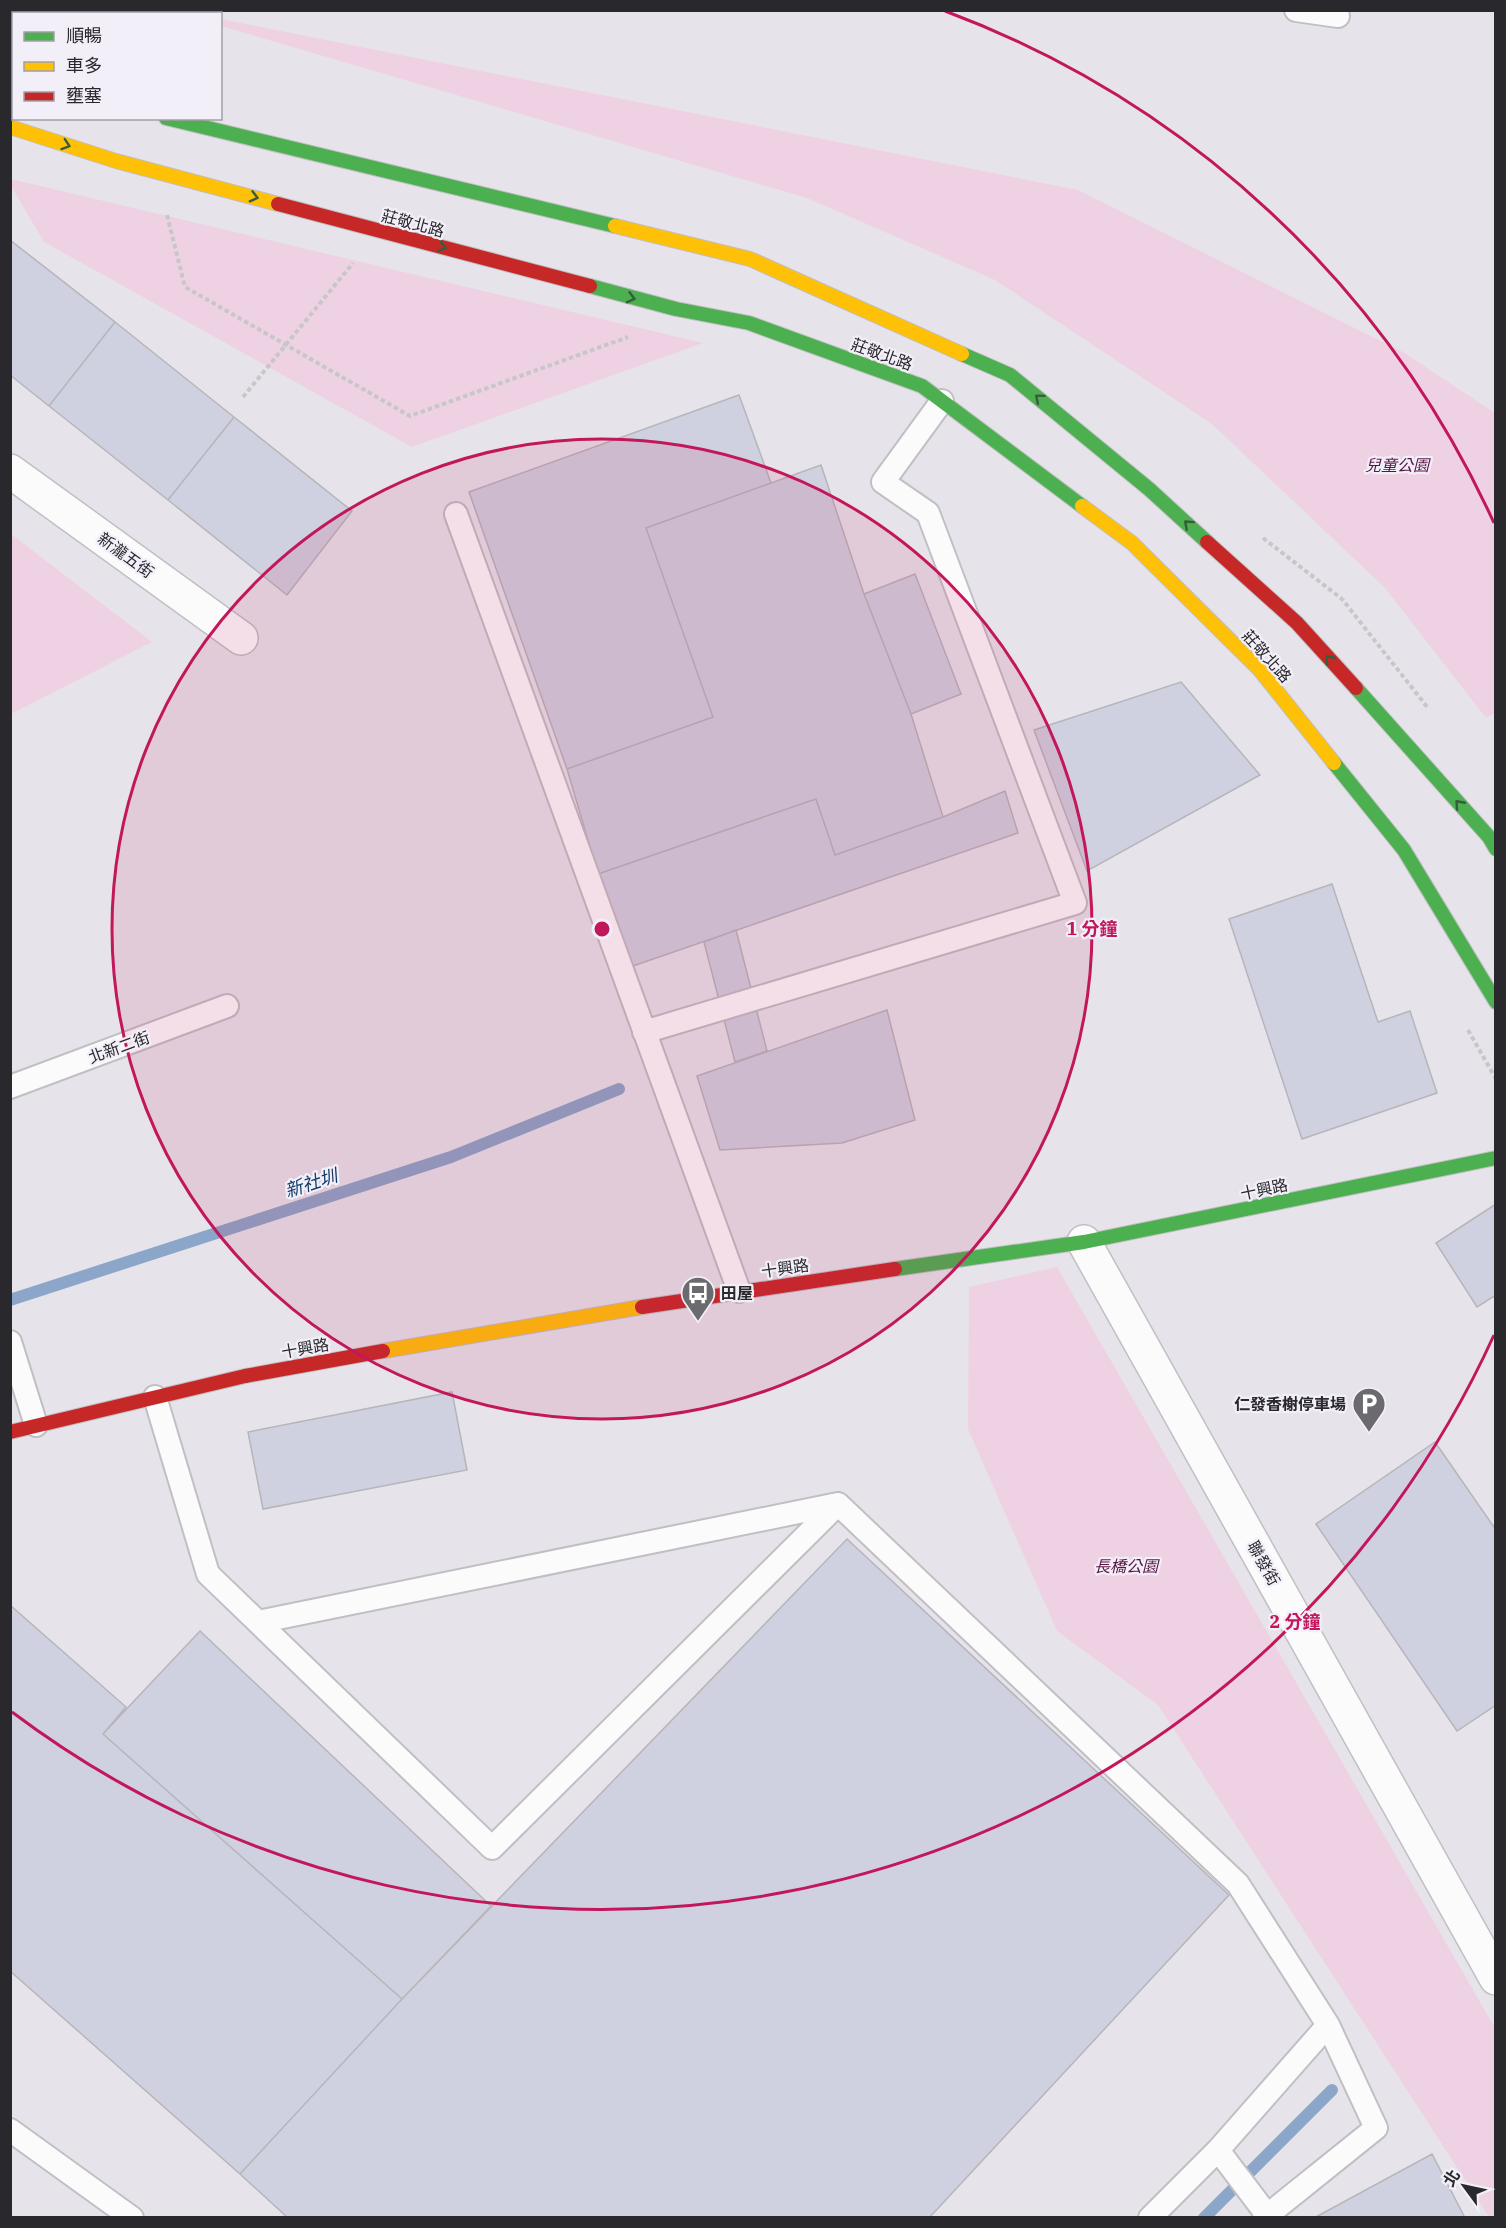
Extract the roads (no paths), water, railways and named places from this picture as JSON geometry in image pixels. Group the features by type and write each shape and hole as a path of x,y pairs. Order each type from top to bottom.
{"street":[{"name":"莊敬北路","path":"174,120 750,259 1010,375 1149,489 1297,623 1493,840"},
{"name":"莊敬北路","path":"10,127 128,164 664,306 749,323 922,386 1132,543 1259,669 1404,850 1496,1002"},
{"name":"新瀧五街","path":"10,471 241,638"},
{"name":"十興路","path":"10,1432 244,1376 451,1338 739,1291 1084,1242 1496,1158"},
{"name":"聯發街","path":"1084,1242 1496,1978"}],"lane":[{"path":"1296,10 1338,16"},
{"path":"644,1032 1076,903 928,513 883,482 942,401"},
{"path":"456,514 739,1291"},
{"name":"北新二街","path":"10,1087 227,1006"},
{"path":"10,1342 36,1425"},
{"path":"155,1397 208,1574 492,1848 837,1504"},
{"path":"258,1622 837,1504"},
{"path":"837,1504 1238,1884 1328,2025 1376,2128 1266,2216 1218,2150"},
{"path":"1150,2217 1218,2150 1328,2025"},
{"path":"10,2130 132,2217"}],"waterway":[{"name":"新社圳","path":"10,1300 451,1157 619,1089"},
{"path":"1204,2218 1332,2090"}],"place":[{"name":"田屋","path":"698,1322"},
{"name":"仁發香榭停車場","path":"1369,1433"}],"park label":[{"name":"兒童公園","path":"1397,465"},
{"name":"長橋公園","path":"1126,1566"}]}
